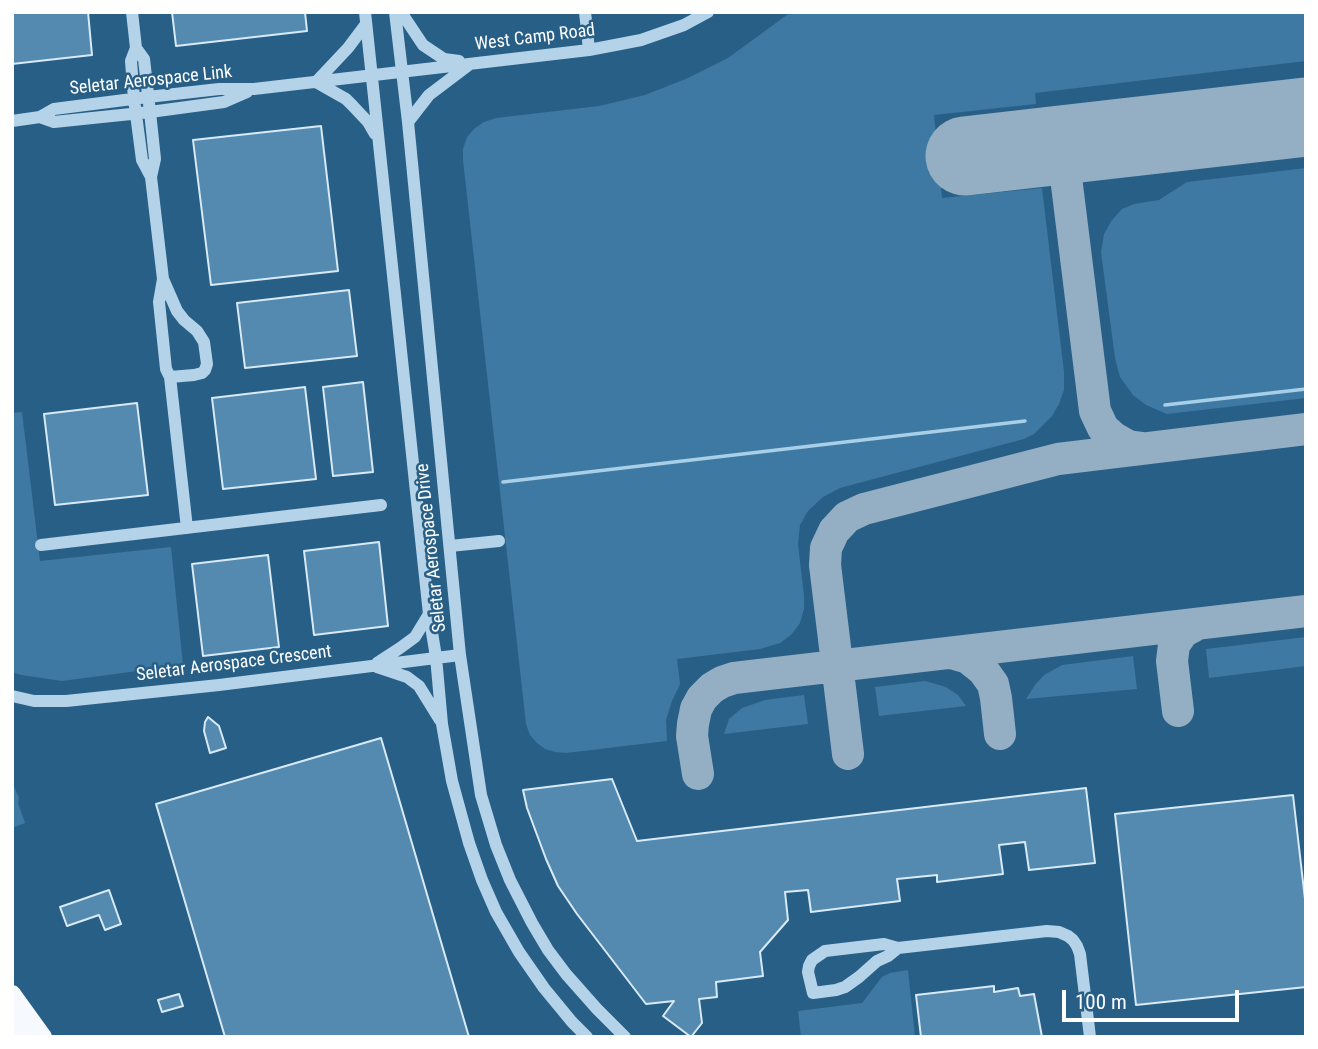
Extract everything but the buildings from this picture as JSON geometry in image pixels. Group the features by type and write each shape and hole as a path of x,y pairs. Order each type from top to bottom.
{"main road":[{"path":"12,994 43,1037"},
{"path":"12,1019 28,1037"}],"street":[{"path":"132,12 136,48 144,60 150,112 155,159 151,177 163,279 159,302 187,528"},
{"name":"Seletar Aerospace Drive","path":"395,12 460,655 481,795 496,845 532,923 566,974 625,1037"},
{"path":"401,12 413,33 430,51 444,59 470,63"},
{"path":"585,12 589,50"},
{"name":"West Camp Road","path":"402,72 589,50 641,40 684,25 708,12"},
{"path":"365,18 348,48 316,82 346,99 359,111 377,137"},
{"name":"Seletar Aerospace Drive","path":"365,18 429,614 452,782 469,843 496,912 544,988 587,1037"},
{"path":"136,48 131,61 134,99 142,160 151,177"},
{"path":"408,122 429,95 453,79 470,63"},
{"name":"Seletar Aerospace Link","path":"12,121 40,117 54,109 148,97 219,89 254,89 402,72"},
{"name":"Seletar Aerospace Link","path":"40,117 54,122 150,112 224,102 254,89"},
{"path":"163,279 177,311 204,342 207,364 202,373 170,377"},
{"path":"41,545 381,505"},
{"path":"450,546 499,541"},
{"path":"373,665 415,637 429,614"},
{"name":"Seletar Aerospace Crescent","path":"12,696 34,701 65,701 460,655"},
{"path":"373,665 407,677 419,686 442,724"},
{"path":"898,948 845,987 813,993 809,966 812,960 825,951 884,944 898,948 1046,931 1059,932 1068,936 1077,946 1090,1037"}],"shaded area":[{"path":"791,12 1306,12 1306,61 1035,93 1036,104 934,115 942,198 1042,188 1064,372 1064,390 1052,416 1034,434 1024,439 840,488 823,497 808,511 800,525 798,544 804,609 800,623 791,635 780,643 760,649 677,659 680,684 666,720 667,741 566,753 545,749 530,735 526,724 463,160 467,137 484,122 496,118 599,106 645,95 728,58"},
{"path":"1306,168 1306,398 1167,414 1146,405 1133,395 1120,377 1115,358 1101,252 1104,234 1112,220 1122,209 1159,200 1187,182"},
{"path":"22,412 40,561 171,547 183,665 62,681 12,672 12,413"},
{"path":"1306,637 1306,666 1209,678 1206,649"},
{"path":"1133,656 1137,689 1026,699 1044,675 1062,665"},
{"path":"925,681 946,687 958,695 966,706 879,716 875,687"},
{"path":"804,695 808,724 724,734 729,719 742,708 765,700"},
{"path":"12,782 25,823 12,828"},
{"path":"908,970 915,1037 801,1037 798,1011 862,1003 882,977"}],"waterway":[{"path":"1165,405 1306,389"},
{"path":"503,482 1025,421"}],"taxiway":[{"path":"1062,145 1095,411 1103,428 1114,438 1128,446 1143,448"},
{"path":"848,754 825,565 826,548 834,531 847,517 864,509 1058,459 1306,429"},
{"path":"698,774 692,736 696,709 712,688 734,678 1306,611"},
{"path":"1178,711 1172,661 1174,645 1183,632 1198,624"},
{"path":"951,653 968,658 983,670 993,684 1000,734"}],"runway":[{"path":"965,156 1306,117"}]}
